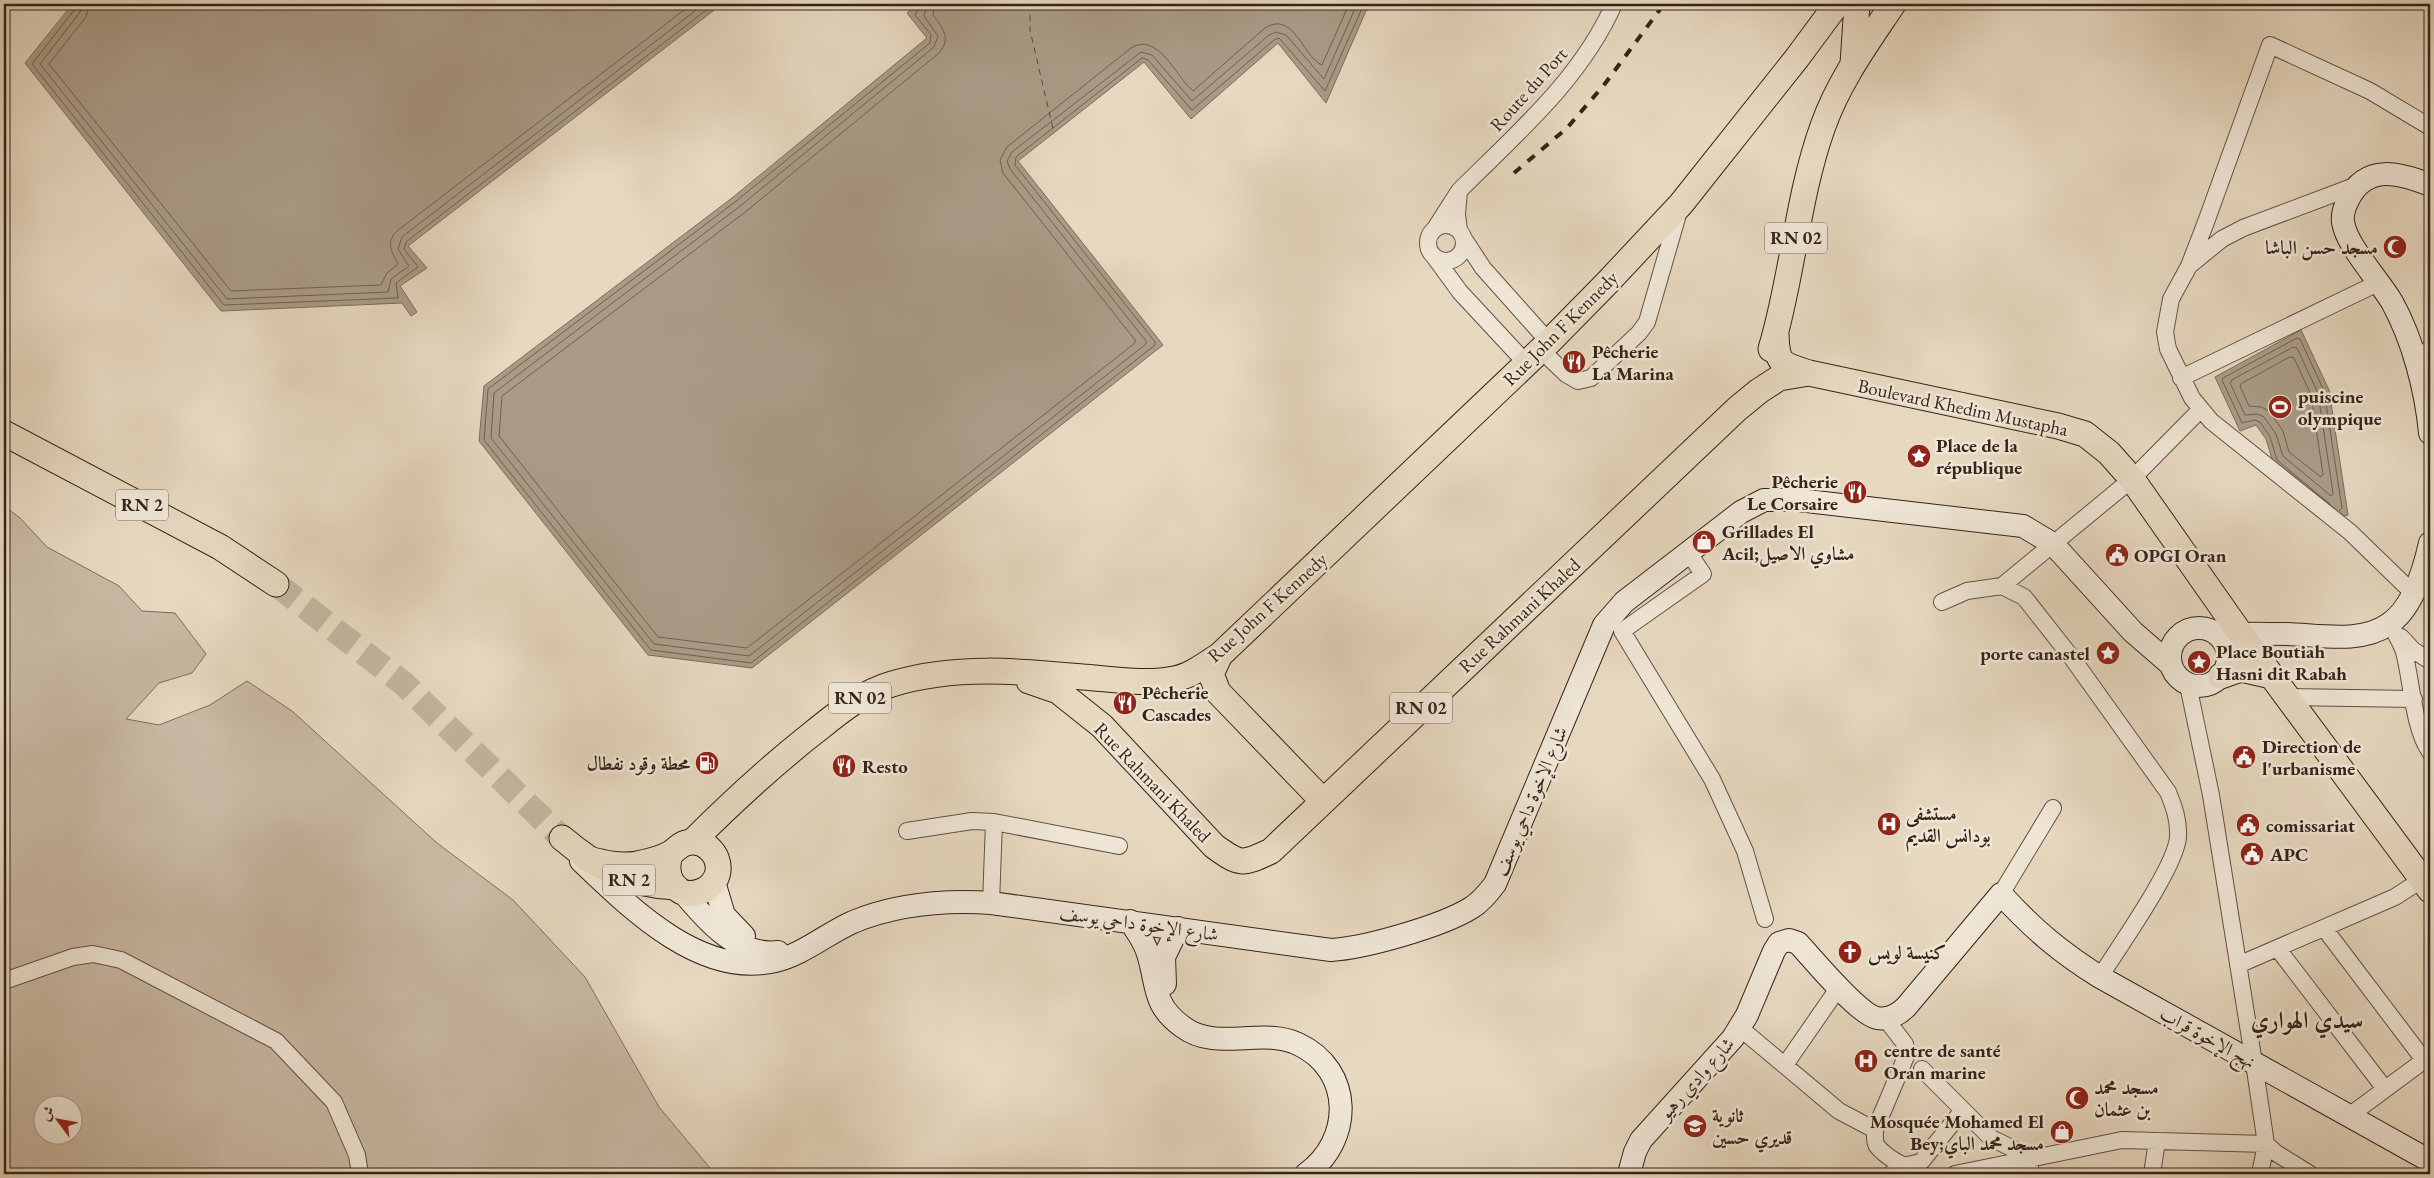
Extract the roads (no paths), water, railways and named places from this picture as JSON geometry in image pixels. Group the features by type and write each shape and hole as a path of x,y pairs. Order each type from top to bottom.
{"main road":[{"name":"RN 02","path":"1681,204 1797,58 1832,4"},
{"path":"1797,58 1837,4"},
{"path":"1853,64 1857,4"},
{"name":"RN 02","path":"1737,409 1759,382 1776,334 1809,175 1822,127 1838,90 1853,64 1893,4"},
{"path":"2430,185 2406,175 2384,173 2373,176 2360,184 2351,195 2342,220 2354,246 2380,282 2423,356 2430,433"},
{"name":"Rue John F Kennedy","path":"681,848 802,742 864,695 915,678 948,673 998,673 1012,670 1107,679 1174,679 1190,674 1220,654 1539,352 1607,284 1681,204"},
{"path":"1776,334 1777,356 1781,363 1809,373"},
{"path":"1737,409 1779,378 1809,373"},
{"name":"Boulevard Khedim Mustapha","path":"1809,373 2058,426 2084,434 2109,452 2132,479 2229,634 2272,676 2428,881"},
{"name":"Rue Rahmani Khaled","path":"998,673 1058,691 1102,726 1214,846 1232,860 1249,862 1271,850 1737,409"},
{"name":"RN 2","path":"4,433 220,547 276,584"},
{"name":"شارع الإخوة داحي يوسف","path":"562,838 575,855 640,914 679,941 700,951 736,963 755,964 783,959 854,922 895,910 949,902 991,903 1130,921 1314,949 1345,949 1441,922 1471,908 1484,898 1495,884 1604,624 1624,602 1688,552 1741,512 1764,500 1798,500 2023,526 2054,544 2133,632 2170,664"},
{"path":"2229,634 2225,668 2206,686 2188,685 2174,673 2170,664 2172,646 2177,638 2193,629 2202,628 2229,634 2350,636 2365,634 2390,624 2413,593 2430,543"},
{"path":"2133,632 2177,638"},
{"path":"1220,654 1211,674 1218,692 1323,801"},
{"path":"2225,668 2272,676"},
{"path":"1102,726 1092,710 1091,699 1094,692 1107,679"},
{"name":"Rue John F Kennedy","path":"714,854 728,818 750,786"},
{"name":"RN 2","path":"562,838 588,859 611,873 650,885 679,889"},
{"path":"705,845 714,854 718,869 714,882 703,891 696,893 679,889 667,872 681,848 705,845"},
{"name":"RN 2","path":"588,859 625,865 645,862 681,848"},
{"path":"714,882 724,915 747,938 769,946 803,948"},
{"name":"شارع الإخوة داحي يوسف","path":"679,889 712,924 745,947 764,953 803,948"},
{"path":"1840,987 1869,1015 1885,1018 1894,1016 1906,1007 2001,894"},
{"name":"نهج الإخوة قراب","path":"2001,894 2037,932 2064,954 2100,977 2430,1161"},
{"path":"1130,921 1148,954 1157,997 1181,1026 1196,1035 1214,1038 1271,1037 1285,1039 1298,1044 1320,1059 1328,1070 1337,1088 1341,1108 1340,1121 1337,1134 1328,1153 1306,1174"},
{"path":"1170,1014 1163,964 1166,950 1178,928"},
{"name":"شارع وادي رهيو","path":"1629,1174 1635,1152 1641,1140 1725,1048 1740,1028 1776,947 1789,940 1798,943 1840,987"}],"street":[{"name":"Route du Port","path":"1434,230 1459,191 1555,94 1579,65 1595,42 1614,4"},
{"path":"2413,593 2350,532 2231,438 2200,410 2181,378 2168,349 2165,332 2171,299 2189,266 2270,44 2370,91 2430,127"},
{"path":"2189,266 2222,239 2243,228 2360,184"},
{"path":"1433,255 1440,260 1450,261 1458,256 1464,248 1457,214 1459,191"},
{"path":"1539,352 1462,234 1452,226 1442,225 1434,230 1429,237 1429,246 1433,255 1460,292 1566,374 1578,381 1591,378 1639,333 1647,322 1681,204"},
{"path":"2181,378 2380,282"},
{"path":"1942,602 1967,591 2002,586 2132,479 2200,410"},
{"path":"1688,552 1703,574 1622,631 1712,779 1745,851 1765,919"},
{"path":"2002,586 2024,597 2072,658 2168,792 2176,810 2178,838 2168,865 2100,977"},
{"path":"2390,624 2412,650 2430,660"},
{"path":"2390,624 2403,649 2422,732 2430,752"},
{"path":"2188,685 2211,795 2266,1144 2260,1174"},
{"path":"2288,697 2414,699"},
{"path":"2001,894 2052,808"},
{"path":"907,831 972,821 994,822 1120,846"},
{"path":"991,903 994,822"},
{"path":"2238,965 2278,949 2428,881"},
{"path":"2324,928 2427,1058 2349,1116"},
{"path":"2278,949 2385,1089"},
{"path":"4,981 73,957 93,954 120,960 276,1041 334,1102 356,1155 360,1174"},
{"path":"1785,1065 1840,987"},
{"path":"1876,1138 1907,1054 1905,1044 1885,1018"},
{"path":"1740,1028 1838,1111 1876,1138 1897,1170 1922,1174"},
{"path":"1922,1068 1991,1138 2030,1157"},
{"path":"1897,1170 1921,1162 1963,1110"},
{"path":"1955,1174 2019,1162 2030,1157 2122,1140 2266,1144 2276,1153 2310,1174"},
{"path":"2152,1174 2157,1141"},
{"path":"2030,1157 2030,1174"}],"water":[{"path":"72,4 722,4 408,246 427,268 400,286 417,312 411,316 402,303 221,311 25,63"},
{"path":"918,4 1369,4 1326,103 1278,43 1191,119 1144,62 1018,161 1163,345 752,668 648,655 479,441 484,386 732,198 927,38 907,13"},
{"name":"puiscine olympique","path":"2301,330 2329,390 2348,515 2337,517 2273,462 2266,439 2256,425 2240,431 2215,377"}],"tunnel":[{"path":"276,584 404,684 562,838"}],"railway":[{"path":"1514,173 1567,128 1604,85 1664,4"}],"place":[{"name":"مسجد حسن الباشا","path":"2395,247"},
{"name":"Pêcherie La Marina","path":"1574,362"},
{"name":"puiscine olympique","path":"2280,407"},
{"name":"Place de la république","path":"1919,456"},
{"name":"Pêcherie Le Corsaire","path":"1855,492"},
{"name":"Grillades El Acil;مشاوي الاصيل","path":"1704,542"},
{"name":"OPGI Oran","path":"2117,555"},
{"name":"porte canastel","path":"2108,653"},
{"name":"Place Boutiah Hasni dit Rabah","path":"2199,662"},
{"name":"Pêcherie Cascades","path":"1125,703"},
{"name":"Direction de l'urbanisme","path":"2244,757"},
{"name":"محطة وقود نفطال","path":"707,763"},
{"name":"Resto","path":"844,766"},
{"name":"مستشفى بودانس القديم","path":"1889,824"},
{"name":"comissariat","path":"2248,825"},
{"name":"APC","path":"2252,854"},
{"name":"كنيسة لويس","path":"1850,952"},
{"name":"centre de santé Oran marine","path":"1866,1061"},
{"name":"مسجد محمد بن عثمان","path":"2077,1098"},
{"name":"ثانوية قديري حسين","path":"1695,1126"},
{"name":"Mosquée Mohamed El Bey;مسجد محمد الباي","path":"2062,1132"}],"district":[{"name":"سيدي الهواري","path":"2307,1020"}]}
